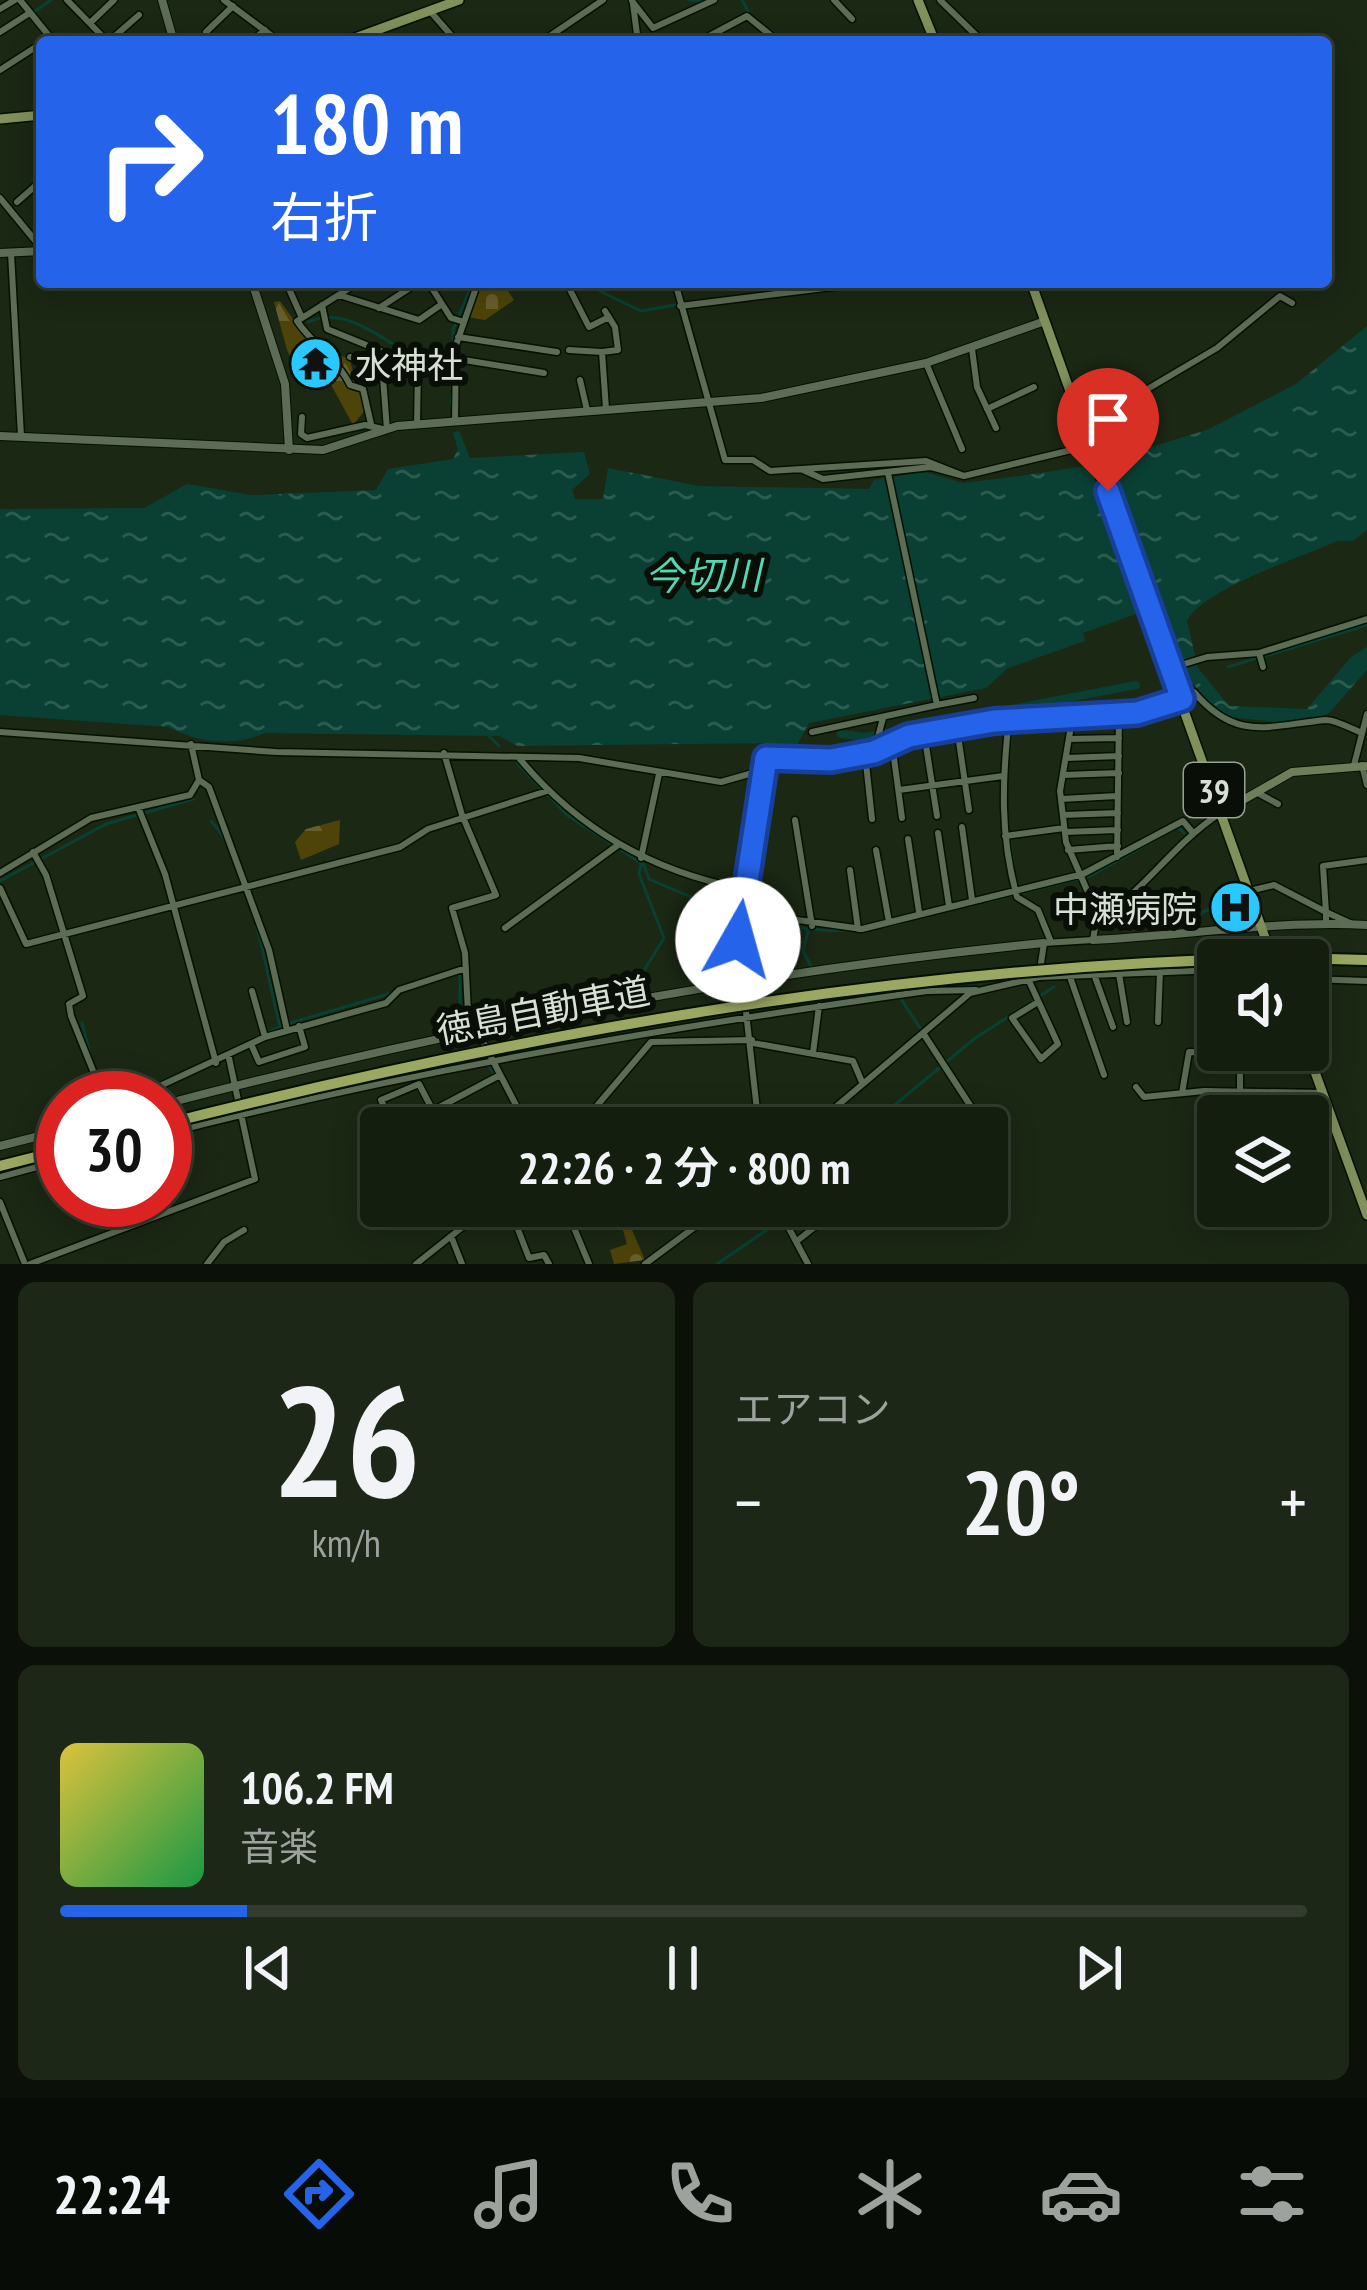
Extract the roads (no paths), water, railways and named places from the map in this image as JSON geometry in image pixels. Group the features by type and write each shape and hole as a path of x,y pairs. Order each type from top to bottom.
{"highway":[{"name":"徳島自動車道","path":"1329,959 1367,960"},
{"name":"徳島自動車道","path":"192,1118 434,1061 796,996 1095,963 1197,960"},
{"path":"0,1166 36,1157"}],"main road":[{"path":"361,36 459,0"},
{"path":"918,0 932,36"},
{"path":"0,119 36,116"},
{"name":"39","path":"1034,288 1174,667 1267,939"},
{"path":"1222,812 1292,772 1361,765"},
{"path":"1314,1071 1367,1215"}],"street":[{"path":"0,9 17,0 44,36"},
{"path":"89,23 113,0"},
{"path":"162,0 173,36"},
{"path":"224,0 273,36"},
{"path":"550,36 603,0"},
{"path":"632,1 653,28 714,0"},
{"path":"834,0 852,19"},
{"path":"940,0 977,36"},
{"path":"71,1 102,36"},
{"path":"632,1 637,36"},
{"path":"206,32 233,6"},
{"path":"430,11 452,36"},
{"path":"0,32 28,14"},
{"path":"115,36 139,16"},
{"path":"709,36 747,16 772,36"},
{"path":"257,36 265,29"},
{"path":"0,70 36,48"},
{"path":"17,202 36,185"},
{"path":"0,198 36,243"},
{"path":"21,436 5,253 36,250"},
{"path":"258,288 285,384 289,450"},
{"path":"290,288 302,318"},
{"path":"349,288 298,321 328,360 344,370 350,385 363,389 371,424"},
{"path":"379,308 414,288"},
{"path":"429,288 451,318 461,321"},
{"path":"455,422 458,337 475,288"},
{"path":"569,288 589,327 607,314 618,350 569,350"},
{"path":"676,288 725,460 753,460 770,471 926,461 964,476"},
{"path":"680,306 836,288"},
{"path":"339,295 418,320 442,304"},
{"path":"1084,426 1217,348 1280,296 1292,303"},
{"path":"322,305 327,329 381,351 386,430"},
{"path":"0,436 289,450 346,447 386,430 417,424 706,406 926,363 1047,320"},
{"path":"458,337 557,352"},
{"path":"514,368 518,347"},
{"path":"971,349 977,387 996,428"},
{"path":"602,352 607,413"},
{"path":"350,357 418,368 458,359 544,373"},
{"path":"926,363 962,448"},
{"path":"417,424 418,368"},
{"path":"580,380 588,414"},
{"path":"987,410 1034,387"},
{"path":"302,418 301,434 307,438 371,424 386,430"},
{"path":"797,469 823,478 932,467 964,476 1092,447"},
{"path":"888,475 937,704"},
{"path":"1174,667 1199,659 1261,660 1367,620"},
{"path":"758,1107 753,1042 743,1015 741,916 766,758 831,760 924,734 1009,719 1072,720 1119,714 1194,692 1228,723 1288,729 1328,720 1362,733"},
{"path":"812,731 974,698"},
{"path":"1118,856 1119,714"},
{"path":"1367,714 1361,765 1367,785"},
{"path":"872,819 869,753 883,718"},
{"path":"1009,719 1003,776 1008,836 1016,894 1038,910 1048,942 1039,977"},
{"path":"1072,720 1061,799 1064,830 1067,850 1084,877 1100,920"},
{"path":"957,728 969,810"},
{"path":"0,733 334,754 444,752 579,758 721,782 763,770"},
{"path":"924,734 937,817"},
{"path":"1069,739 1119,738"},
{"path":"892,743 902,818"},
{"path":"191,744 199,780 209,787 269,950 286,1026"},
{"path":"444,752 496,895 452,908 466,968 466,1006 517,1107"},
{"path":"1066,758 1119,756"},
{"path":"519,758 544,792 617,846 744,890"},
{"path":"1063,775 1119,773"},
{"path":"641,858 659,774"},
{"path":"899,790 1003,776"},
{"path":"0,873 91,818 140,811 190,795 199,780"},
{"path":"0,888 26,944 400,848 428,829 544,792"},
{"path":"1256,792 1278,804"},
{"path":"1061,799 1118,796"},
{"path":"140,811 174,907 216,1060"},
{"path":"1093,940 1100,920 1142,890 1193,833 1222,812"},
{"path":"1063,815 1118,813"},
{"path":"795,820 812,926"},
{"path":"741,916 858,929 1084,877 1183,821 1193,833"},
{"path":"962,827 972,901"},
{"path":"1008,836 1118,830"},
{"path":"938,833 949,907"},
{"path":"908,839 919,914"},
{"path":"505,928 617,846"},
{"path":"1067,850 1118,847"},
{"path":"876,850 889,922"},
{"path":"32,852 83,996 70,1004 71,1016 93,1071"},
{"path":"1326,917 1323,866 1367,860"},
{"path":"850,870 858,929"},
{"path":"1249,891 1274,885 1326,917 1367,925"},
{"path":"192,1097 478,1031 740,979 1048,942 1263,929 1326,917"},
{"path":"192,1071 230,1058 264,1034 395,996 466,968"},
{"path":"192,1127 492,1059 743,1015 976,989 1039,977 1197,971"},
{"path":"1158,1022 1160,973"},
{"path":"1119,974 1127,1022"},
{"path":"1095,976 1113,1027"},
{"path":"1070,977 1104,1075"},
{"path":"1329,980 1367,981"},
{"path":"1029,981 1058,1044 1041,1059 1012,1018 1036,999"},
{"path":"834,1107 976,989"},
{"path":"252,991 264,1034"},
{"path":"813,1053 819,1006"},
{"path":"251,1044 259,1062 304,1047 299,1027"},
{"path":"629,1034 644,1049"},
{"path":"923,1034 971,1107"},
{"path":"596,1107 651,1042 753,1042 813,1053 853,1061 862,1082"},
{"path":"1182,1093 1189,1052 1197,1052"},
{"path":"0,1202 27,1264 255,1179 230,1058"},
{"path":"1240,1071 1240,1090"},
{"path":"447,1107 500,1075"},
{"path":"385,1107 381,1100 419,1084 431,1107"},
{"path":"1136,1087 1144,1097 1240,1090 1323,1093"},
{"path":"1210,1095 1211,1091"},
{"path":"0,1146 36,1137"},
{"path":"0,1177 36,1167"},
{"path":"416,1264 463,1227"},
{"path":"517,1227 529,1258 544,1255 549,1264"},
{"path":"574,1227 589,1264"},
{"path":"644,1264 694,1227"},
{"path":"789,1227 808,1264"},
{"path":"797,1240 815,1227"},
{"path":"207,1264 224,1242 244,1230"},
{"path":"451,1237 462,1264"}],"water":[{"name":"今切川","path":"1367,326 1367,530 1353,541 1337,541 1232,586 1187,621 1198,668 1229,706 1307,709 1351,657 1367,647 1367,670 1329,713 1303,725 1221,716 1190,680 1165,619 1144,611 1083,633 1085,641 1008,668 986,688 809,723 797,745 768,749 766,743 518,746 499,736 265,733 216,741 168,727 0,715 0,509 144,508 187,484 251,495 376,490 388,469 453,459 458,449 453,433 459,431 470,458 584,452 590,474 572,490 575,499 603,499 608,468 699,486 869,489 874,480 925,472 963,483 1020,476 1092,465 1207,430 1296,384"}],"waterway":[{"path":"34,12 51,0"},
{"path":"689,0 706,1"},
{"path":"742,0 749,13"},
{"path":"769,30 778,36"},
{"path":"439,360 454,356 453,330 470,288"},
{"path":"593,288 641,311 675,305"},
{"path":"308,322 324,318 356,323 429,363"},
{"path":"451,404 452,393"},
{"path":"1228,667 1367,625"},
{"path":"841,734 865,737 1136,685"},
{"path":"1008,759 1013,723"},
{"path":"486,733 499,746"},
{"path":"517,763 567,815 644,865 649,879 680,893 744,916 809,929 876,928 910,920"},
{"path":"0,881 106,824 193,799"},
{"path":"211,821 237,863 280,1026 460,973 460,1004 468,1023"},
{"path":"989,901 1090,876 1178,827 1184,833"},
{"path":"1009,834 1013,862"},
{"path":"627,998 664,938 639,874 641,864"},
{"path":"1285,894 1335,919"},
{"path":"1162,929 1244,895"},
{"path":"808,931 803,951 811,966"},
{"path":"892,1107 974,1039 1054,987"},
{"path":"827,996 887,991"},
{"path":"899,996 920,1028"},
{"path":"82,1023 91,1058"},
{"path":"249,1041 279,1027"},
{"path":"490,1067 493,1073"},
{"path":"717,1264 771,1227"}],"place":[{"name":"水神社","path":"316,364"},
{"name":"中瀬病院","path":"1236,908"}]}
